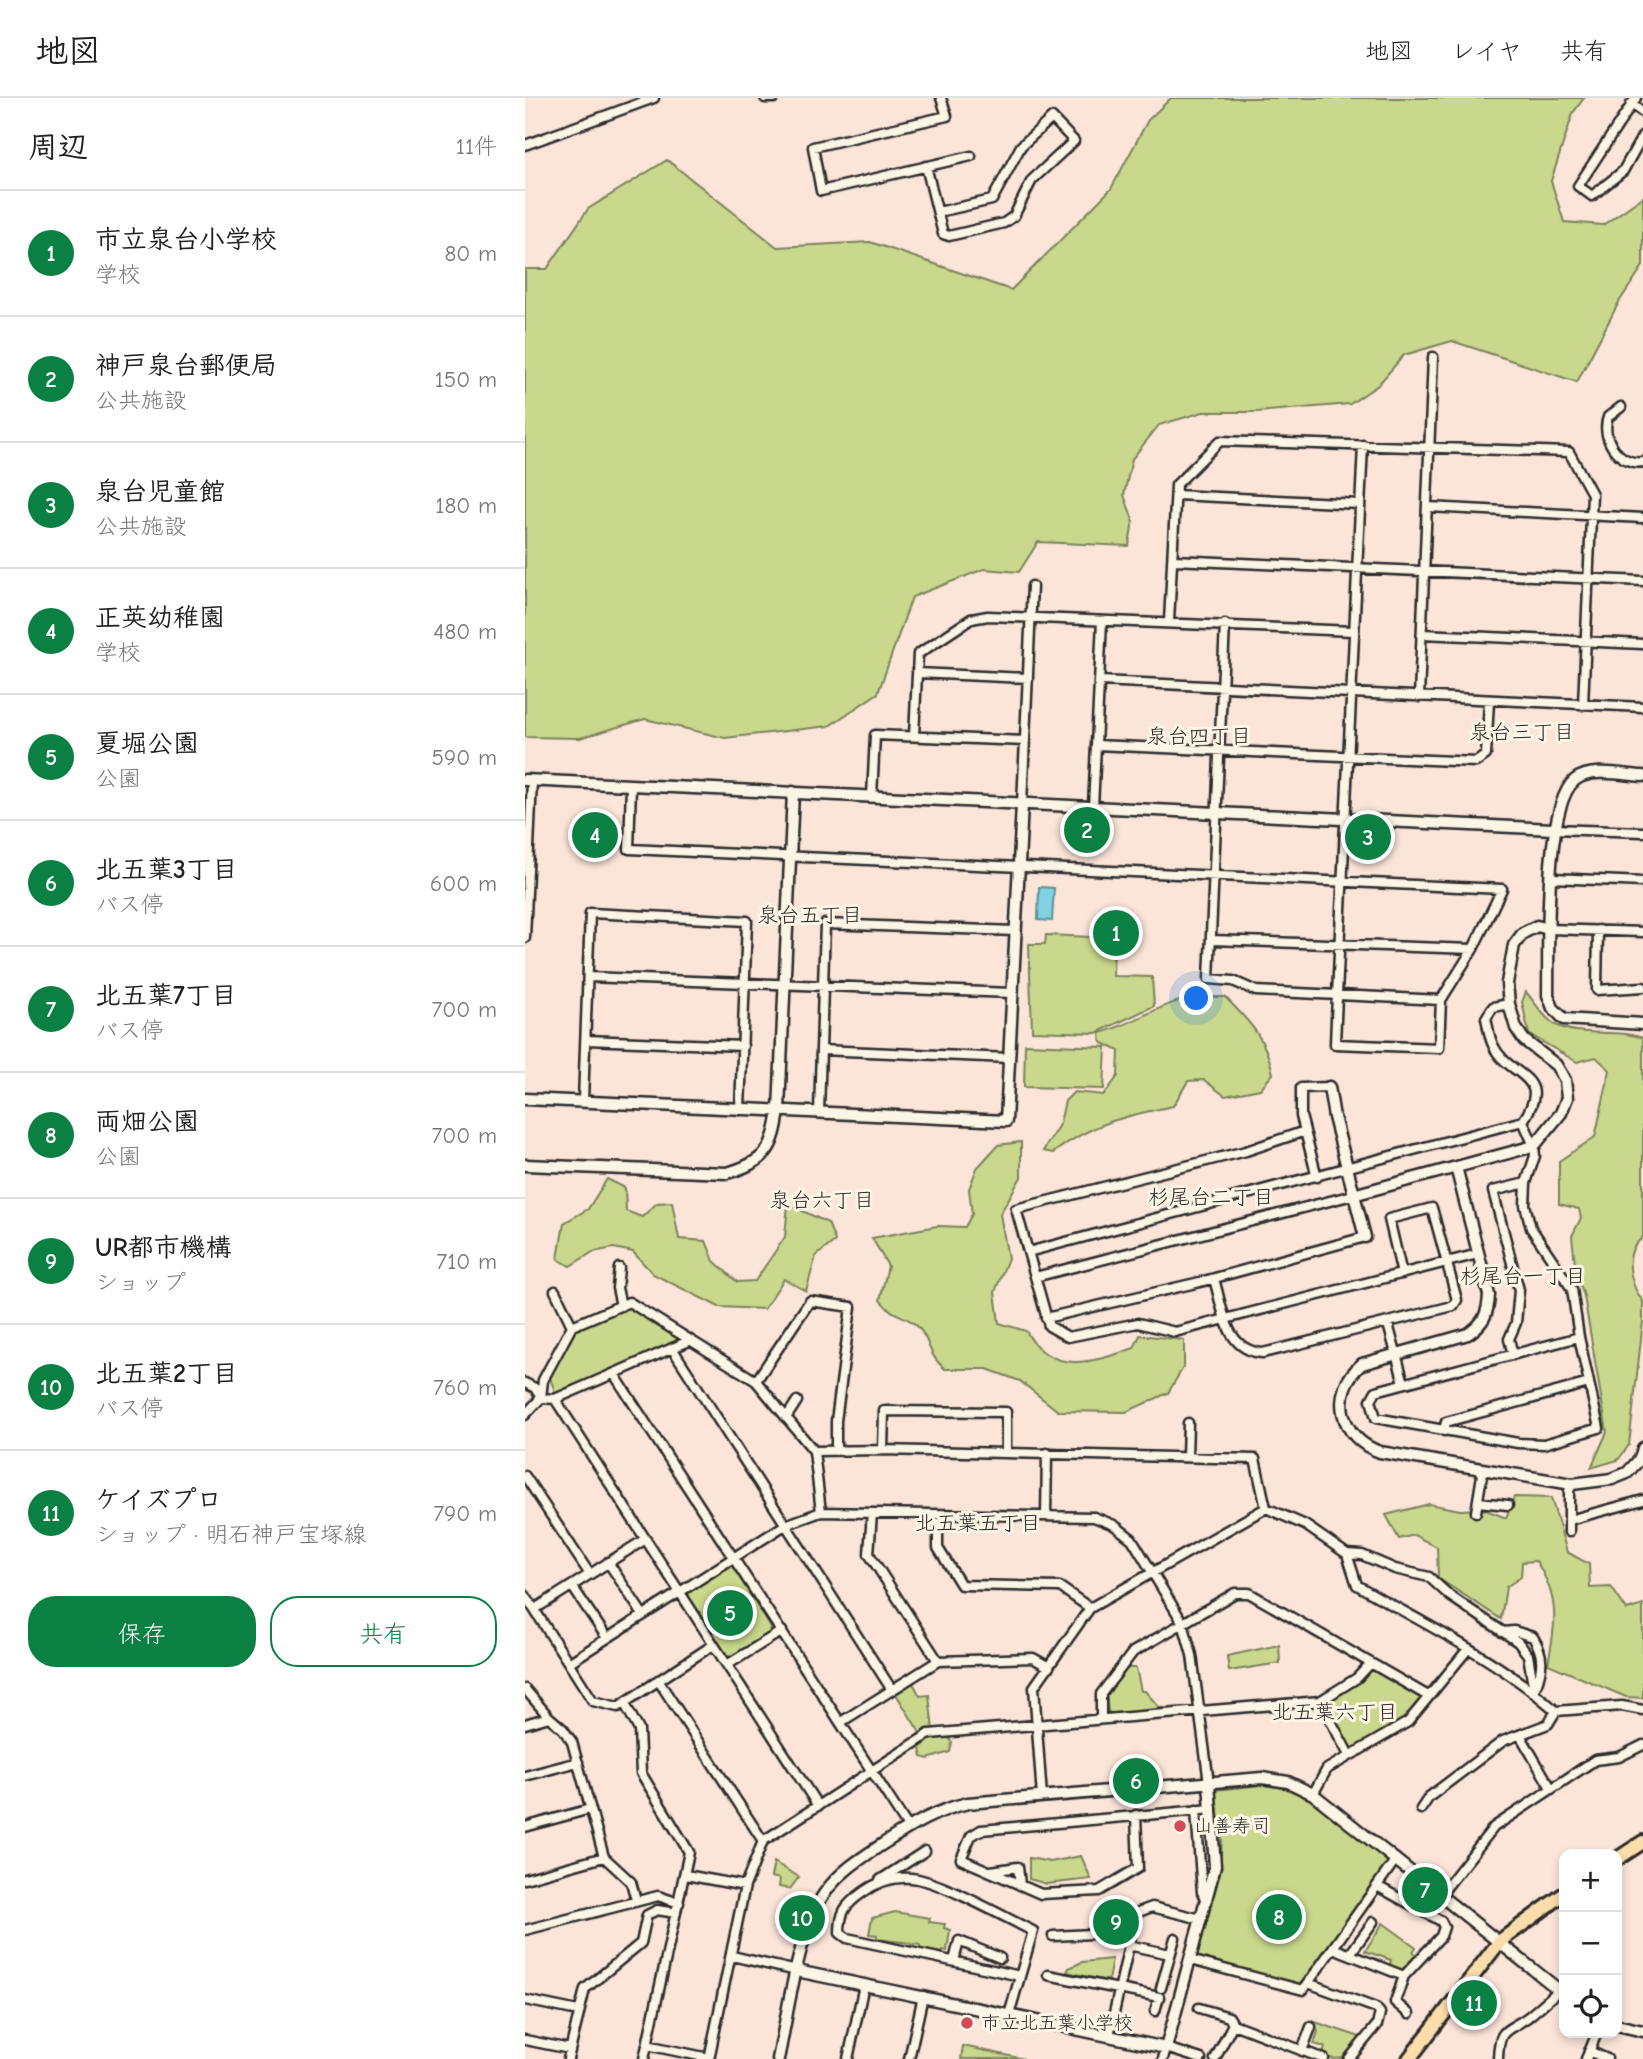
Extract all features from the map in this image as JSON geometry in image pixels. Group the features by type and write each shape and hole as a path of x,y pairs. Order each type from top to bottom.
{"main road":[{"path":"1622,1856 1643,1842"},
{"path":"1409,2059 1500,1941 1559,1898"}],"street":[{"path":"525,145 654,98"},
{"path":"765,98 774,98"},
{"path":"941,98 947,116 813,147 821,191 971,156"},
{"path":"1643,113 1634,101 1578,186 1592,196 1623,171 1643,135"},
{"path":"926,166 943,234 949,236 1004,223 1014,216 1032,180 1074,141 1052,118 1021,146 992,200 938,212"},
{"path":"1419,696 1433,357"},
{"path":"1621,407 1608,417 1607,434 1619,456 1627,462 1643,462"},
{"path":"1169,622 1176,485 1220,441 1569,452 1592,494 1583,705"},
{"path":"631,785 629,849 1019,868 1343,881 1502,889 1473,949 1441,1000 1439,1048 1335,1044 1343,881 1345,819 1349,757 1353,631 1363,445"},
{"path":"1176,495 1359,504"},
{"path":"1428,507 1643,518"},
{"path":"1174,559 1643,581"},
{"path":"525,1099 1006,1121 1032,586"},
{"path":"914,736 918,653 971,619 988,616 1031,617 1353,631"},
{"path":"1093,807 1102,621"},
{"path":"1225,624 1209,979 1233,981 1256,991 1441,1000"},
{"path":"1422,634 1643,644"},
{"path":"917,673 1028,678"},
{"path":"1100,681 1643,707"},
{"path":"1096,745 1476,762 1486,754 1489,701"},
{"path":"872,797 875,736 1025,741"},
{"path":"1643,776 1593,773 1576,779 1562,796 1553,829 1548,995 1553,1008 1564,1019 1643,1024"},
{"path":"525,937 528,780 1643,832"},
{"path":"525,1165 727,1172 747,1167 769,1150 776,1134 779,1110 793,792"},
{"path":"1552,878 1643,882"},
{"path":"583,1101 590,913 747,921 740,1110"},
{"path":"819,1112 825,924 1016,931"},
{"path":"1035,1277 1534,1146 1561,1113 1567,1098 1565,1080 1556,1065 1524,1040 1516,1028 1509,1004 1508,973 1514,945 1523,933 1537,926 1549,929 1643,932"},
{"path":"1598,930 1597,990 1643,987"},
{"path":"1211,940 1473,949"},
{"path":"588,977 1013,993"},
{"path":"1028,1252 1523,1121 1533,1107 1534,1091 1529,1078 1493,1046 1486,1018 1493,1007 1509,1004"},
{"path":"586,1040 743,1046"},
{"path":"821,1050 1009,1058"},
{"path":"1046,1318 1214,1279 1365,1237 1346,1169 1329,1087 1301,1088 1305,1131 1317,1177"},
{"path":"1523,1121 1534,1146 1535,1156 1526,1183 1525,1205 1531,1228 1572,1289 1579,1337 1599,1429 1545,1444 1518,1443 1376,1418 1371,1399 1375,1391 1579,1337"},
{"path":"1305,1131 1246,1151 1016,1209 1049,1326 1068,1337 1138,1323 1175,1332 1478,1254"},
{"path":"1456,1167 1489,1295 1488,1310 1481,1325 1468,1334 1362,1364 1349,1374 1343,1388 1342,1404 1353,1436 1362,1446 1380,1452 1572,1484 1612,1479 1626,1473 1641,1459 1643,1448"},
{"path":"1513,1355 1509,1339 1516,1322 1519,1290 1493,1191 1526,1183"},
{"path":"1214,1279 1238,1345 1252,1352 1263,1353 1453,1306 1457,1300 1432,1208 1388,1219 1402,1274"},
{"path":"619,1268 617,1288 621,1306"},
{"path":"555,1292 572,1326"},
{"path":"756,1381 810,1301 851,1307 836,1421 836,1451"},
{"path":"525,1414 541,1398 543,1380 572,1326 629,1303 756,1381 814,1451 821,1512"},
{"path":"1388,1324 1404,1383"},
{"path":"541,1398 555,1399 689,1341"},
{"path":"672,1348 892,1690"},
{"path":"614,1374 908,1827"},
{"path":"525,1383 535,1388 541,1398"},
{"path":"1444,1431 1447,1422 1589,1383"},
{"path":"555,1399 818,1805"},
{"path":"786,1418 797,1401"},
{"path":"883,1450 884,1411 1006,1412 1006,1453"},
{"path":"1187,1457 1188,1423"},
{"path":"814,1451 883,1450 1255,1459 1266,1508"},
{"path":"1046,1516 1047,1453"},
{"path":"1476,1512 1483,1469"},
{"path":"525,1476 589,1573"},
{"path":"1569,1532 1569,1491 1572,1484"},
{"path":"1569,1520 1643,1500"},
{"path":"1478,1502 1508,1505"},
{"path":"1266,1508 1305,1525 1347,1554 1362,1555 1395,1569 1429,1577 1450,1596 1518,1642 1528,1656 1534,1691"},
{"path":"1042,1797 1034,1686 1090,1608 1266,1508"},
{"path":"570,1662 785,1525 821,1512 1094,1517 1114,1524 1132,1539 1183,1623 1192,1656 1212,1809 1215,1866 1163,2059"},
{"path":"871,1513 869,1554 938,1661"},
{"path":"939,1515 938,1548 961,1585 1060,1587 1090,1608"},
{"path":"535,1609 644,1540"},
{"path":"1347,1554 1357,1585 1468,1649 1534,1691 1556,1711 1622,1706 1643,1710"},
{"path":"608,1562 643,1615"},
{"path":"572,1586 607,1638"},
{"path":"1101,1719 1101,1694 1133,1651 1235,1593 1248,1593 1428,1696"},
{"path":"525,1595 593,1701 618,1707 713,1645"},
{"path":"1501,1632 1514,1631 1533,1637 1542,1652 1541,1671 1534,1691"},
{"path":"727,1665 782,1632"},
{"path":"1313,1794 1327,1769 1408,1722 1468,1649"},
{"path":"841,1722 938,1661 1033,1658 1049,1667"},
{"path":"647,2045 709,2059 745,1886 763,1841 929,1734 1319,1701 1357,1678 1371,1663"},
{"path":"658,1680 763,1841"},
{"path":"525,1689 549,1717 563,1728 572,1742 604,1857 632,1882 636,1900"},
{"path":"1319,1701 1349,1755"},
{"path":"625,1703 639,1730 641,1773 689,1852 644,2059"},
{"path":"1421,1809 1429,1797 1503,1741 1548,1724 1556,1711"},
{"path":"525,1724 549,1717"},
{"path":"1520,1735 1551,1788"},
{"path":"1441,1894 1494,1827 1595,1760 1619,1757 1643,1745"},
{"path":"525,1776 577,1762"},
{"path":"778,2059 809,1925 825,1893 851,1865 908,1827 960,1805 1042,1797 1271,1779 1288,1782 1313,1794 1559,1990"},
{"path":"525,1827 590,1809"},
{"path":"1136,1815 1138,1868 1099,1891 1041,1894 961,1859 975,1831 1136,1815 1212,1809"},
{"path":"1196,1810 1202,1892 1206,1901"},
{"path":"925,1851 845,1905 840,1918 840,1933 847,1938 1020,1976"},
{"path":"525,1878 604,1857"},
{"path":"1190,1960 1303,1990 1396,1859"},
{"path":"988,1871 1018,1867 1020,1885"},
{"path":"686,1875 745,1886"},
{"path":"878,1881 919,1879 1033,1931 1009,2015"},
{"path":"1377,1886 1434,1916 1444,1927 1441,1936 1408,1975 1404,1976 1395,2002 1409,2014"},
{"path":"525,1930 657,1896 679,1903"},
{"path":"1109,2036 1136,1913 1152,1907 1201,1919"},
{"path":"568,2059 585,1989 641,1943 647,1915 657,1910 676,1913"},
{"path":"1350,1954 1373,1922"},
{"path":"1053,1936 1131,1932"},
{"path":"1161,1988 1175,1938"},
{"path":"954,1961 959,1941 976,1945 1000,1958"},
{"path":"1128,1945 1170,1954"},
{"path":"1333,1948 1404,1976"},
{"path":"731,1956 1165,2048 1202,2059"},
{"path":"1048,1975 1159,1997 1155,2011"},
{"path":"1308,1983 1376,2008 1380,2013 1377,2025 1349,2059"},
{"path":"848,2059 864,1984"},
{"path":"1499,2059 1501,2033 1509,2025 1525,2019 1559,1994"},
{"path":"909,2059 923,1996"},
{"path":"525,2000 578,2011"},
{"path":"1199,2008 1229,2017 1233,2024 1324,2059"},
{"path":"1215,2059 1233,2024"},
{"path":"1622,2026 1643,2031"},
{"path":"1302,2051 1311,2027"},
{"path":"1595,2038 1587,2055 1607,2059"},
{"path":"525,2040 571,2049"}],"green space":[{"path":"1171,98 1584,98 1573,113 1551,181 1564,222 1603,225 1643,197 1643,266 1619,302 1577,382 1452,341 1404,355 1378,385 1350,404 1257,412 1203,412 1159,425 1132,459 1124,495 1133,520 1129,546 1038,542 1019,572 984,569 912,597 878,693 829,726 725,738 645,719 580,738 525,737 525,269 547,269 588,209 667,160 777,247 870,242 1011,290 1111,189 1148,120"},
{"path":"1046,935 1114,938 1113,976 1152,977 1154,1006 1096,1033 1032,1031 1029,944 1045,944"},
{"path":"1526,992 1552,1023 1566,1029 1643,1038 1643,1237 1633,1249 1630,1270 1643,1301 1643,1321 1629,1445 1618,1460 1591,1468 1607,1432 1584,1296 1576,1273 1572,1236 1581,1218 1579,1209 1559,1204 1559,1161 1595,1137 1610,1070 1596,1057 1577,1062 1529,1034 1522,1002"},
{"path":"1198,997 1225,997 1256,1031 1266,1050 1273,1074 1260,1089 1225,1096 1204,1080 1188,1081 1173,1106 1110,1122 1081,1134 1053,1153 1043,1151 1060,1123 1065,1101 1074,1092 1104,1095 1118,1076 1119,1051 1101,1042 1100,1033 1173,1003"},
{"path":"1025,1044 1106,1047 1104,1089 1024,1087"},
{"path":"1021,1142 1021,1177 1000,1214 1008,1258 995,1292 999,1323 1026,1331 1047,1355 1074,1362 1104,1358 1134,1348 1140,1335 1184,1340 1184,1366 1168,1393 1126,1412 1058,1411 1020,1381 987,1369 945,1369 935,1358 919,1328 890,1310 880,1300 888,1266 872,1238 937,1226 965,1227 972,1214 969,1189 977,1168 998,1145"},
{"path":"607,1179 625,1188 626,1211 642,1217 657,1203 672,1202 679,1239 706,1241 714,1261 737,1282 755,1281 785,1237 788,1204 828,1223 835,1241 816,1256 806,1291 784,1279 764,1309 719,1307 653,1274 633,1252 614,1248 593,1252 570,1266 558,1259 564,1223 588,1209"},
{"path":"631,1306 677,1335 676,1344 562,1394 555,1392 550,1378 574,1330"},
{"path":"1514,1497 1551,1498 1567,1552 1589,1564 1590,1588 1611,1587 1627,1610 1643,1605 1643,1698 1626,1697 1548,1664 1554,1611 1549,1587 1536,1561 1522,1562 1521,1577 1506,1587 1501,1619 1438,1578 1437,1547 1414,1535 1399,1539 1386,1515 1429,1504 1460,1510 1484,1509 1506,1518"},
{"path":"726,1565 733,1567 771,1628 770,1635 733,1658 727,1658 688,1597 689,1591"},
{"path":"1279,1645 1280,1663 1229,1671 1227,1656"},
{"path":"1372,1666 1421,1695 1421,1702 1407,1721 1355,1749 1349,1747 1326,1707 1328,1700 1360,1681"},
{"path":"1126,1668 1136,1668 1141,1691 1145,1691 1159,1707 1172,1710 1113,1715 1108,1711 1106,1697"},
{"path":"913,1683 920,1696 929,1695 933,1730 922,1736 896,1694"},
{"path":"948,1737 952,1742 950,1752 928,1759 922,1757 920,1748 931,1739"},
{"path":"1262,1785 1291,1789 1313,1800 1390,1861 1303,1986 1195,1957 1219,1877 1222,1841 1215,1790"},
{"path":"1081,1856 1091,1879 1047,1884 1029,1879 1029,1858 1050,1862"},
{"path":"774,1862 799,1877 790,1889 779,1887 780,1879 771,1877"},
{"path":"895,1912 930,1918 929,1922 945,1924 944,1928 950,1930 947,1951 943,1950 942,1953 920,1949 920,1945 914,1944 913,1948 910,1943 877,1939 877,1935 869,1934 872,1918"},
{"path":"1383,1923 1416,1947 1413,1952 1419,1958 1402,1972 1389,1968 1391,1960 1365,1951"},
{"path":"1112,1959 1108,1981 1067,1972 1069,1968 1082,1962"},
{"path":"1312,2021 1363,2038 1346,2058 1333,2059 1323,2055 1325,2047 1314,2044 1318,2031 1311,2025"},
{"path":"963,2046 1024,2059 961,2059"}],"water":[{"path":"1039,887 1054,888 1052,921 1038,920"}],"place":[{"name":"神戸泉台郵便局","path":"1087,830"},
{"name":"正英幼稚園","path":"595,835"},
{"name":"泉台児童館","path":"1368,837"},
{"name":"市立泉台小学校","path":"1116,933"},
{"name":"夏堀公園","path":"730,1613"},
{"name":"北五葉3丁目","path":"1136,1781"},
{"name":"山善寿司","path":"1180,1826"},
{"name":"北五葉7丁目","path":"1425,1890"},
{"name":"両畑公園","path":"1279,1917"},
{"name":"北五葉2丁目","path":"802,1918"},
{"name":"UR都市機構","path":"1116,1922"},
{"name":"ケイズプロ","path":"1474,2003"},
{"name":"市立北五葉小学校","path":"967,2023"}],"district":[{"name":"泉台三丁目","path":"1522,732"},
{"name":"泉台四丁目","path":"1199,736"},
{"name":"泉台五丁目","path":"810,915"},
{"name":"杉尾台二丁目","path":"1211,1197"},
{"name":"泉台六丁目","path":"822,1200"},
{"name":"杉尾台一丁目","path":"1523,1276"},
{"name":"北五葉五丁目","path":"978,1523"},
{"name":"北五葉六丁目","path":"1335,1712"}]}
